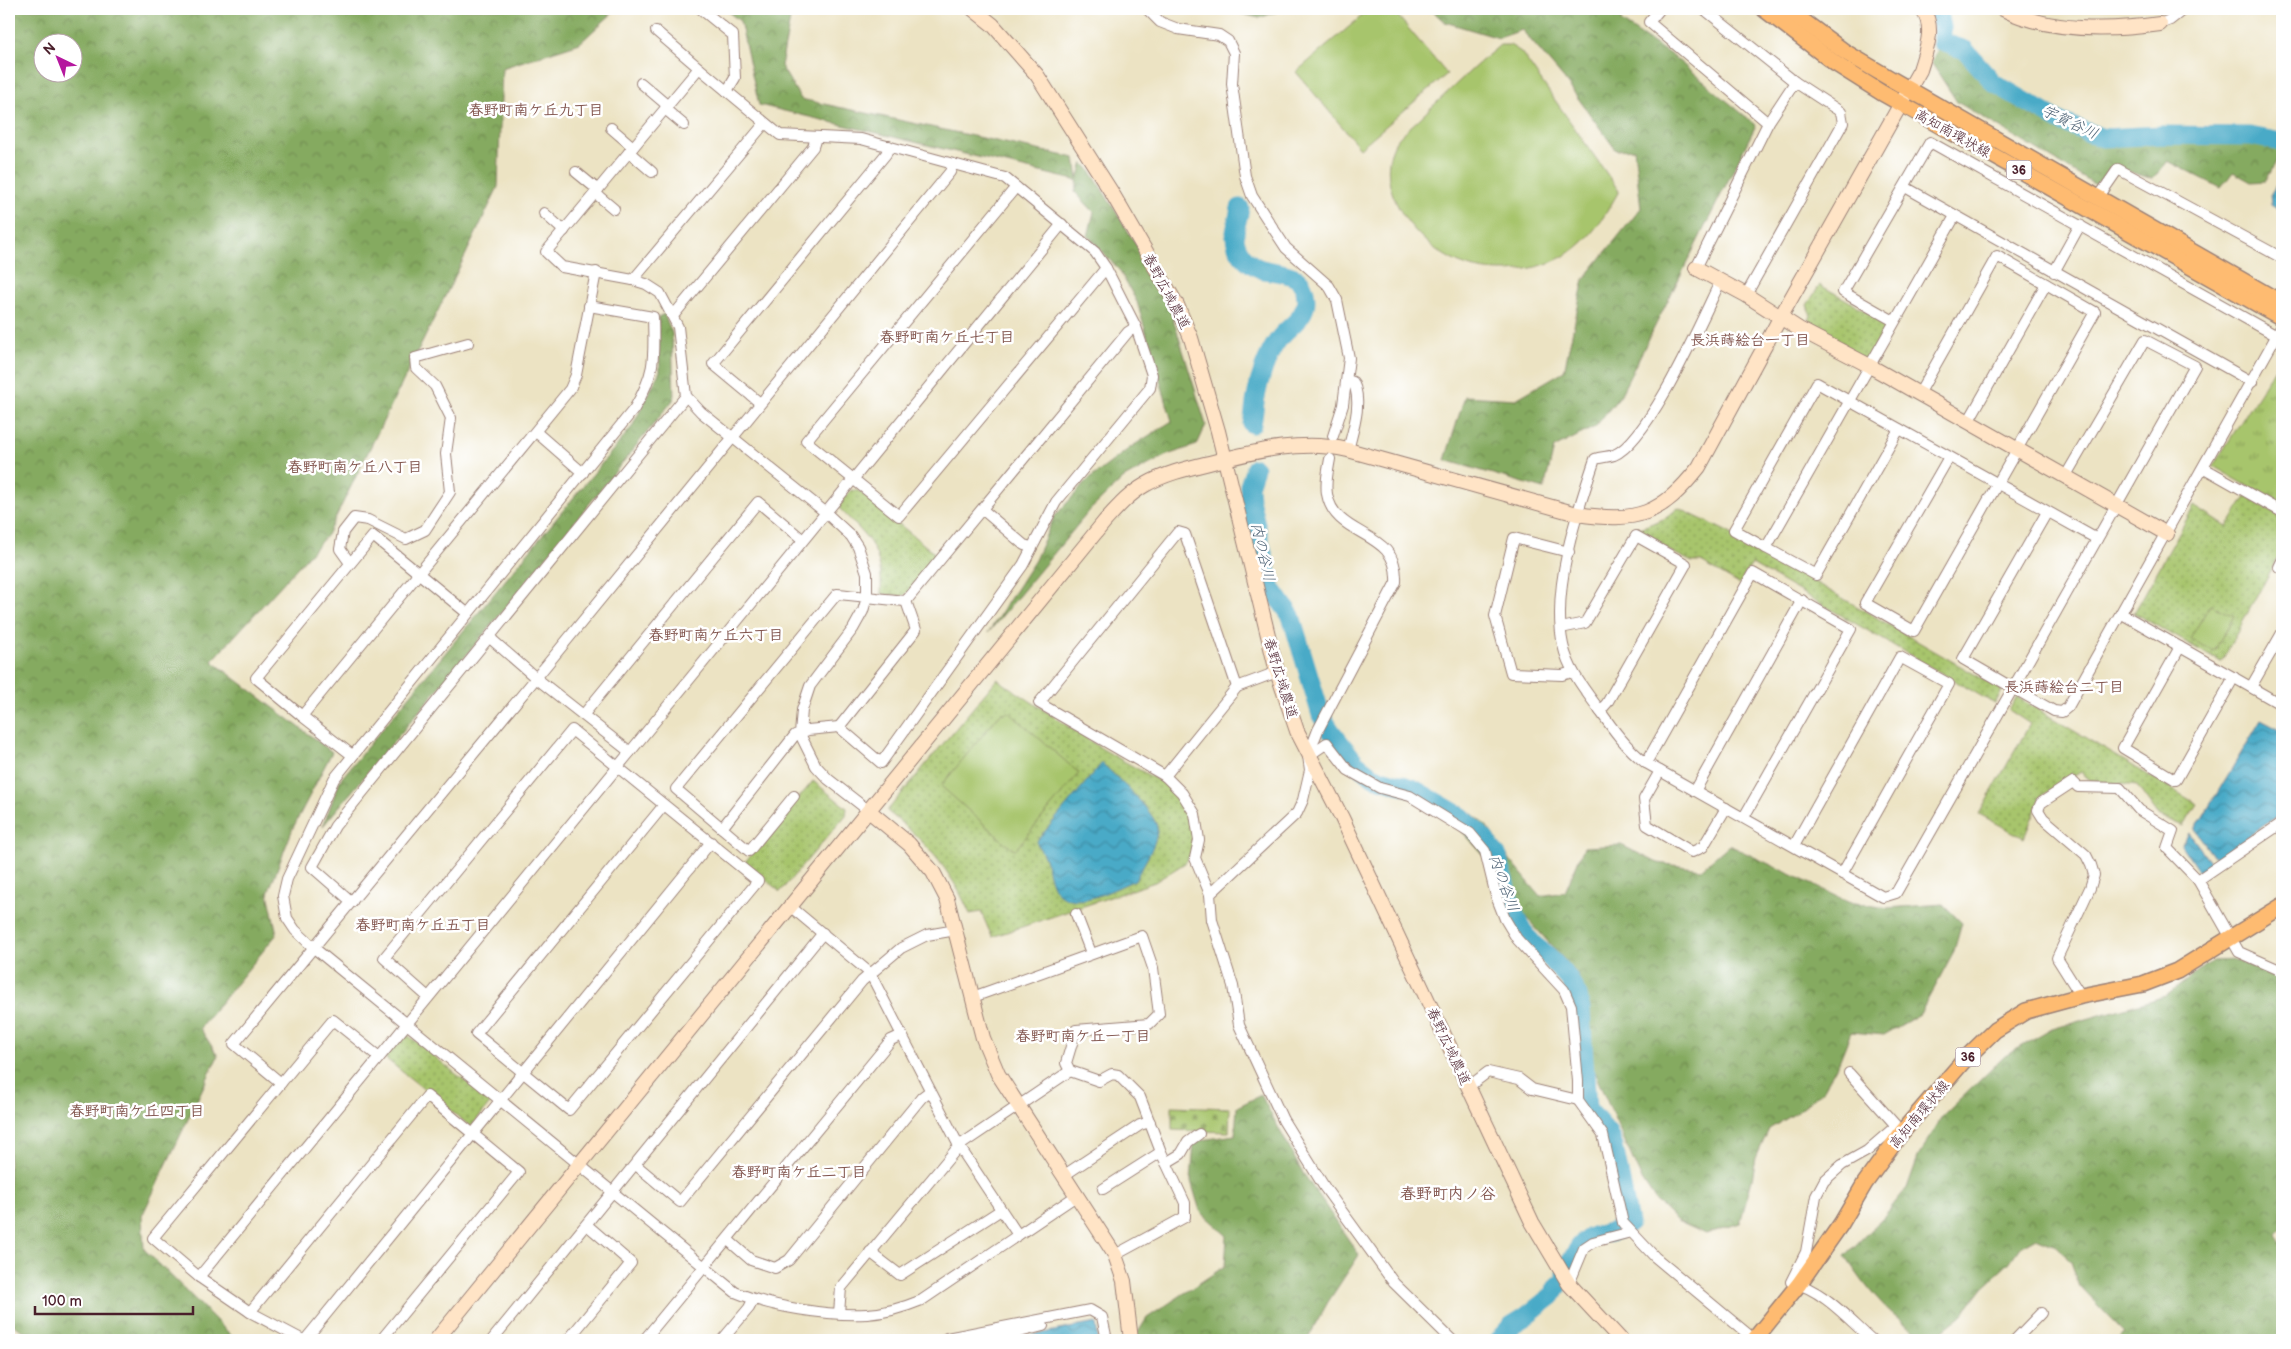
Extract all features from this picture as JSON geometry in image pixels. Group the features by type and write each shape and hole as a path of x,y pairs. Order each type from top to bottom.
{"main road":[{"name":"高知南環状線","path":"1764,9 1836,64 1901,104 2282,318"},
{"name":"高知南環状線","path":"1787,9 1845,52 2282,303"},
{"name":"高知南環状線","path":"1755,1340 1799,1284 1841,1224 1899,1129 1994,1030 2026,1011 2081,996 2143,984 2177,971 2232,939 2282,906"}],"street":[{"path":"701,9 733,35 735,78 727,91"},
{"name":"春野広域農道","path":"973,9 993,25 1037,75 1112,194 1173,297 1191,338 1226,459 1277,672 1308,756 1342,818 1532,1222 1569,1284 1621,1340"},
{"path":"1147,9 1160,22 1178,29 1219,35 1228,41 1234,53 1232,84 1245,176 1252,196 1286,248 1329,286 1337,300 1349,358 1343,405 1333,436"},
{"path":"1660,9 1649,22 1768,123"},
{"path":"1704,9 1795,82 1841,112 1843,123 1746,295"},
{"path":"436,1340 1105,521 1124,500 1144,486 1172,472 1250,452 1311,445 1348,450 1577,514 1608,519 1625,518 1647,513 1665,503 1683,487 1699,467 1780,318 1920,70 1930,37 1927,15 1922,9"},
{"path":"2003,9 2040,22 2065,26 2132,28 2160,24 2170,20 2184,9"},
{"path":"656,31 780,135 861,139 1005,178 1095,252 1106,268 1136,328 1152,375 1150,388 1056,502 1023,565 881,763 839,726"},
{"path":"699,68 546,252 562,267 634,280 646,284 660,294 678,327 686,396 702,412 825,512 852,536 858,547 866,573 867,598 863,611 853,629 810,686 802,710 800,734 816,766 828,780 908,844 933,872 946,899 956,930 984,1038 998,1074 1017,1108 1114,1255 1124,1281 1131,1340"},
{"path":"1795,82 1768,123 1696,268 1746,295 1780,318 1868,365 2167,534"},
{"path":"641,83 684,125"},
{"path":"634,280 764,123"},
{"path":"611,128 652,172"},
{"path":"673,316 813,148 816,137"},
{"path":"1894,321 1843,292 1930,142 2277,336"},
{"path":"760,403 713,364 886,154 889,146"},
{"path":"281,1083 234,1044 944,179 953,164"},
{"path":"2098,198 2118,169 2282,258"},
{"path":"576,172 614,209"},
{"path":"1016,187 806,441 899,516 1106,268"},
{"path":"1905,187 2252,382"},
{"path":"544,213 564,231"},
{"path":"1766,548 1868,365 1955,216"},
{"path":"199,1277 1062,224"},
{"path":"2054,272 2080,225"},
{"path":"1919,394 1997,256 2095,312 1914,631 1865,603 1949,457"},
{"path":"302,716 570,389 576,376 596,272"},
{"path":"1720,282 1660,402 1646,423 1625,447 1615,454 1595,459 1577,514 1560,598 1563,647 1573,672 1630,752 1660,772 1744,817 1883,898 1896,893 2195,366 2145,340 2065,477"},
{"path":"1968,422 2046,284"},
{"path":"589,306 653,317 654,361 646,388 634,409 352,755 326,792 287,879 283,896 287,918 295,930 314,948 734,1292 753,1300 786,1307 866,1314 887,1311 922,1300 1076,1196"},
{"path":"2047,512 1963,659 2054,711 2062,712 2068,707 2122,614 2282,326"},
{"path":"906,601 1128,332 1136,328"},
{"path":"350,563 340,549 343,532 354,518 368,520 406,539 425,530 450,492 446,454 451,418 436,386 416,368 415,358 468,343"},
{"path":"1347,380 1353,382 1356,390 1356,420 1348,450"},
{"path":"1899,428 1816,575 1734,530 1817,383 1899,428 2097,540"},
{"path":"352,902 312,867 335,826 686,396"},
{"path":"536,432 583,472"},
{"path":"1210,894 1297,813 1303,800 1310,770 1308,756 1318,730 1396,582 1397,568 1384,546 1374,538 1345,524 1335,513 1327,495 1326,479 1330,459"},
{"path":"2204,468 2282,512"},
{"path":"584,714 758,502 802,539"},
{"path":"983,510 1024,545 1031,547"},
{"path":"1236,687 1185,534 1178,532 1039,703 1165,776 1182,793 1195,814 1199,840 1195,858 1210,894 1212,920 1233,986 1239,1025 1283,1120 1324,1188 1394,1283 1452,1340"},
{"path":"352,755 256,678 372,536 467,613"},
{"path":"1561,628 1585,623 1636,536 1686,564 1607,704 1600,711"},
{"path":"1569,552 1514,538 1495,616 1511,673 1562,676 1573,672"},
{"path":"2282,561 2279,567 2282,569"},
{"path":"1646,762 1753,572 1851,628 1744,817"},
{"path":"794,796 749,851 676,789 837,594 906,601"},
{"path":"1694,791 1802,600"},
{"path":"722,828 795,735 808,730 839,726 916,630 906,601"},
{"path":"2122,614 2282,705"},
{"path":"2250,687 2282,633"},
{"path":"490,638 536,678 630,752"},
{"path":"2180,647 2123,748 2176,780 2234,678"},
{"path":"1794,846 1900,657 1949,684 1842,874"},
{"path":"1165,776 1236,687 1277,672"},
{"path":"428,997 384,958 572,730 758,881 569,1110 476,1034 664,805"},
{"path":"1308,756 1327,744 1348,770 1380,788 1410,796 1470,833 1485,851 1496,896 1505,920 1517,939 1564,990 1571,1006 1578,1100 1602,1135 1627,1227 1655,1257 1755,1340"},
{"path":"1660,772 1644,799 1646,825 1692,852 1704,847 1726,808"},
{"path":"2081,996 2057,958 2090,888 2094,875 2086,855 2043,818 2038,810 2041,803 2073,782 2078,787 2120,788 2139,810 2173,831 2167,848 2198,880 2239,952 2282,971"},
{"path":"2198,880 2282,823"},
{"path":"379,1057 333,1020 153,1238 199,1277 250,1312 304,1340 712,842"},
{"path":"791,907 870,973 959,1146 1018,1235"},
{"path":"1076,914 1091,953"},
{"path":"636,1165 680,1202 870,973 901,948 927,935 956,930"},
{"path":"492,1340 823,933"},
{"path":"973,997 1142,936 1153,968 1159,1014 1149,1024 1076,1030 1066,1063 1070,1072 1099,1081 1112,1074 1118,1074 1140,1097 1161,1152 1185,1203 1185,1217 1114,1255"},
{"path":"644,1340 891,1040 902,1035"},
{"path":"839,1313 841,1288 959,1146 1070,1072"},
{"path":"1468,1087 1488,1072 1519,1079 1532,1089 1578,1100"},
{"path":"1849,1072 1899,1129 1842,1165 1824,1181 1816,1196 1806,1252 1791,1282 1799,1284 1829,1302 1872,1340"},
{"path":"728,1240 751,1260 775,1268 789,1260 916,1104 930,1091"},
{"path":"250,1312 427,1096 519,1172 381,1340"},
{"path":"1063,1176 1140,1125 1150,1122"},
{"path":"1166,1163 1181,1154 1188,1142 1199,1134"},
{"path":"1103,1189 1161,1152"},
{"path":"870,1252 900,1275 1001,1210"},
{"path":"568,1340 630,1263 587,1225"},
{"path":"1569,1284 1584,1248 1592,1242 1627,1227"},
{"path":"722,1340 753,1300"},
{"path":"945,1340 947,1338 1090,1310 1102,1318 1107,1340"},
{"path":"986,1340 1078,1317 1079,1312"},
{"path":"2015,1340 2041,1313"}],"green space":[{"path":"9,9 617,9 580,43 502,68 498,187 466,254 327,535 212,661 332,752 293,828 268,893 277,934 200,1028 218,1056 142,1216 144,1249 236,1340 47,1340 28,1334 9,1322"},
{"path":"724,9 792,9 781,66 801,99 1075,158 1078,179 1083,163 1090,170 1142,254 1172,315 1206,425 1197,445 1167,455 1124,478 1090,510 988,633 1035,560 1054,517 1088,480 1131,447 1172,421 1137,302 1119,270 1088,236 1094,212 1075,192 1078,181 759,105 740,21"},
{"path":"1221,9 1285,9 1259,18"},
{"path":"1370,9 1392,9 1447,74 1360,148 1296,72"},
{"path":"1430,9 1627,9 1620,21 1674,57 1756,125 1620,396 1595,427 1554,448 1544,489 1445,460 1465,396 1516,399 1564,371 1584,279 1641,208 1634,149 1616,150 1564,79 1522,30 1499,38 1445,22"},
{"path":"1941,44 1964,55 1984,81 2063,128 2104,142 2168,139 2243,141 2282,147 2282,158 2277,160 2266,181 2251,182 2233,172 2221,188 2168,161 2153,179 2112,166 2097,186 1957,102 1931,62"},
{"path":"1500,45 1510,45 1521,52 1619,191 1595,228 1576,248 1553,262 1512,271 1484,270 1471,267 1453,260 1436,250 1420,236 1406,219 1395,201 1389,182 1389,162 1397,140"},
{"path":"1820,285 1888,323 1867,361 1806,325 1811,316 1807,305"},
{"path":"664,314 672,333 674,399 484,634 323,826 340,780 632,427 660,371 658,317"},
{"path":"2282,357 2282,506 2213,466"},
{"path":"851,490 859,491 939,557 904,596 881,594 880,566 877,555 866,537 840,509 840,502"},
{"path":"2246,497 2282,517 2282,550 2221,662 2134,613 2194,506 2227,527"},
{"path":"1678,508 1726,531 2002,690 1995,704 1752,564 1739,584 1701,562 1692,562 1636,534 1637,529 1666,518"},
{"path":"2210,605 2234,616 2214,651 2190,639"},
{"path":"997,679 1104,750 1177,791 1193,822 1193,852 1185,863 1155,882 992,937 981,912 970,914 954,883 936,857 914,834 887,811"},
{"path":"2017,697 2197,804 2183,826 2158,815 2137,786 2090,780 2081,772 2041,796 2024,838 1979,814 2030,724 2009,710"},
{"path":"1009,712 1079,773 1016,849 1011,848 941,786 1000,714"},
{"path":"813,781 847,808 846,815 780,892 745,862"},
{"path":"1461,805 1486,825 1511,861 1540,896 1565,892 1584,847 1621,845 1658,863 1701,869 1729,845 1849,902 1887,908 1943,904 1962,923 1954,951 1920,1014 1884,1035 1851,1032 1839,1062 1824,1089 1796,1113 1769,1129 1756,1158 1740,1223 1706,1234 1677,1221 1656,1201 1641,1178 1584,1049 1587,1009 1578,975 1514,904 1485,857 1454,822"},
{"path":"2237,960 2282,977 2282,1227 2275,1234 2282,1248 2282,1340 2117,1340 2124,1332 2080,1287 2071,1262 2056,1246 2036,1238 2020,1247 2009,1263 1983,1287 1962,1315 1933,1338 1908,1326 1881,1304 1845,1256 1885,1215 1907,1188 1918,1157 1942,1117 2005,1056 2052,1029 2166,996 2212,961"},
{"path":"405,1033 491,1102 471,1127 385,1058"},
{"path":"1261,1095 1301,1170 1359,1255 1328,1302 1307,1340 1135,1340 1147,1318 1225,1266 1227,1236 1200,1211 1191,1181 1194,1141 1235,1135 1237,1107"},
{"path":"1172,1106 1230,1108 1229,1132 1172,1130"}],"water":[{"path":"2282,176 2282,211 2271,204 2270,195"},
{"path":"2261,720 2282,731 2282,813 2216,859 2195,830"},
{"path":"1102,763 1149,812 1155,820 1157,833 1149,854 1135,880 1092,898 1069,899 1060,895 1053,886 1044,857 1036,842"},
{"path":"2189,833 2212,864 2199,872 2181,845"},
{"path":"1096,1323 1098,1340 1005,1340"}],"waterway":[{"name":"宇賀谷川","path":"1938,9 1942,27 1942,42 1965,50 1994,83 2061,122 2103,138 2162,135 2250,136 2282,142"},
{"name":"内の谷川","path":"1240,208 1235,240 1242,255 1256,267 1297,279 1305,290 1306,300 1300,317 1278,340 1267,360 1257,390 1252,424"},
{"name":"内の谷川","path":"1255,468 1249,486 1250,500 1272,589 1291,616 1321,715 1356,763 1374,777 1412,788 1462,817 1484,838 1498,857 1511,906 1520,927 1534,945 1548,956 1569,979 1578,996 1581,1010 1587,1108 1608,1133 1614,1146 1629,1223 1610,1232 1591,1237 1582,1243 1566,1273"},
{"name":"内の谷川","path":"1498,1340 1512,1325 1552,1296 1559,1285"}],"district":[{"name":"春野町南ケ丘九丁目","path":"536,110"},
{"name":"春野町南ケ丘七丁目","path":"947,337"},
{"name":"長浜蒔絵台一丁目","path":"1750,340"},
{"name":"春野町南ケ丘八丁目","path":"355,467"},
{"name":"春野町南ケ丘六丁目","path":"716,635"},
{"name":"長浜蒔絵台二丁目","path":"2064,687"},
{"name":"春野町南ケ丘五丁目","path":"423,925"},
{"name":"春野町南ケ丘一丁目","path":"1083,1036"},
{"name":"春野町南ケ丘四丁目","path":"137,1111"},
{"name":"春野町南ケ丘二丁目","path":"799,1172"},
{"name":"春野町内ノ谷","path":"1448,1193"}]}
